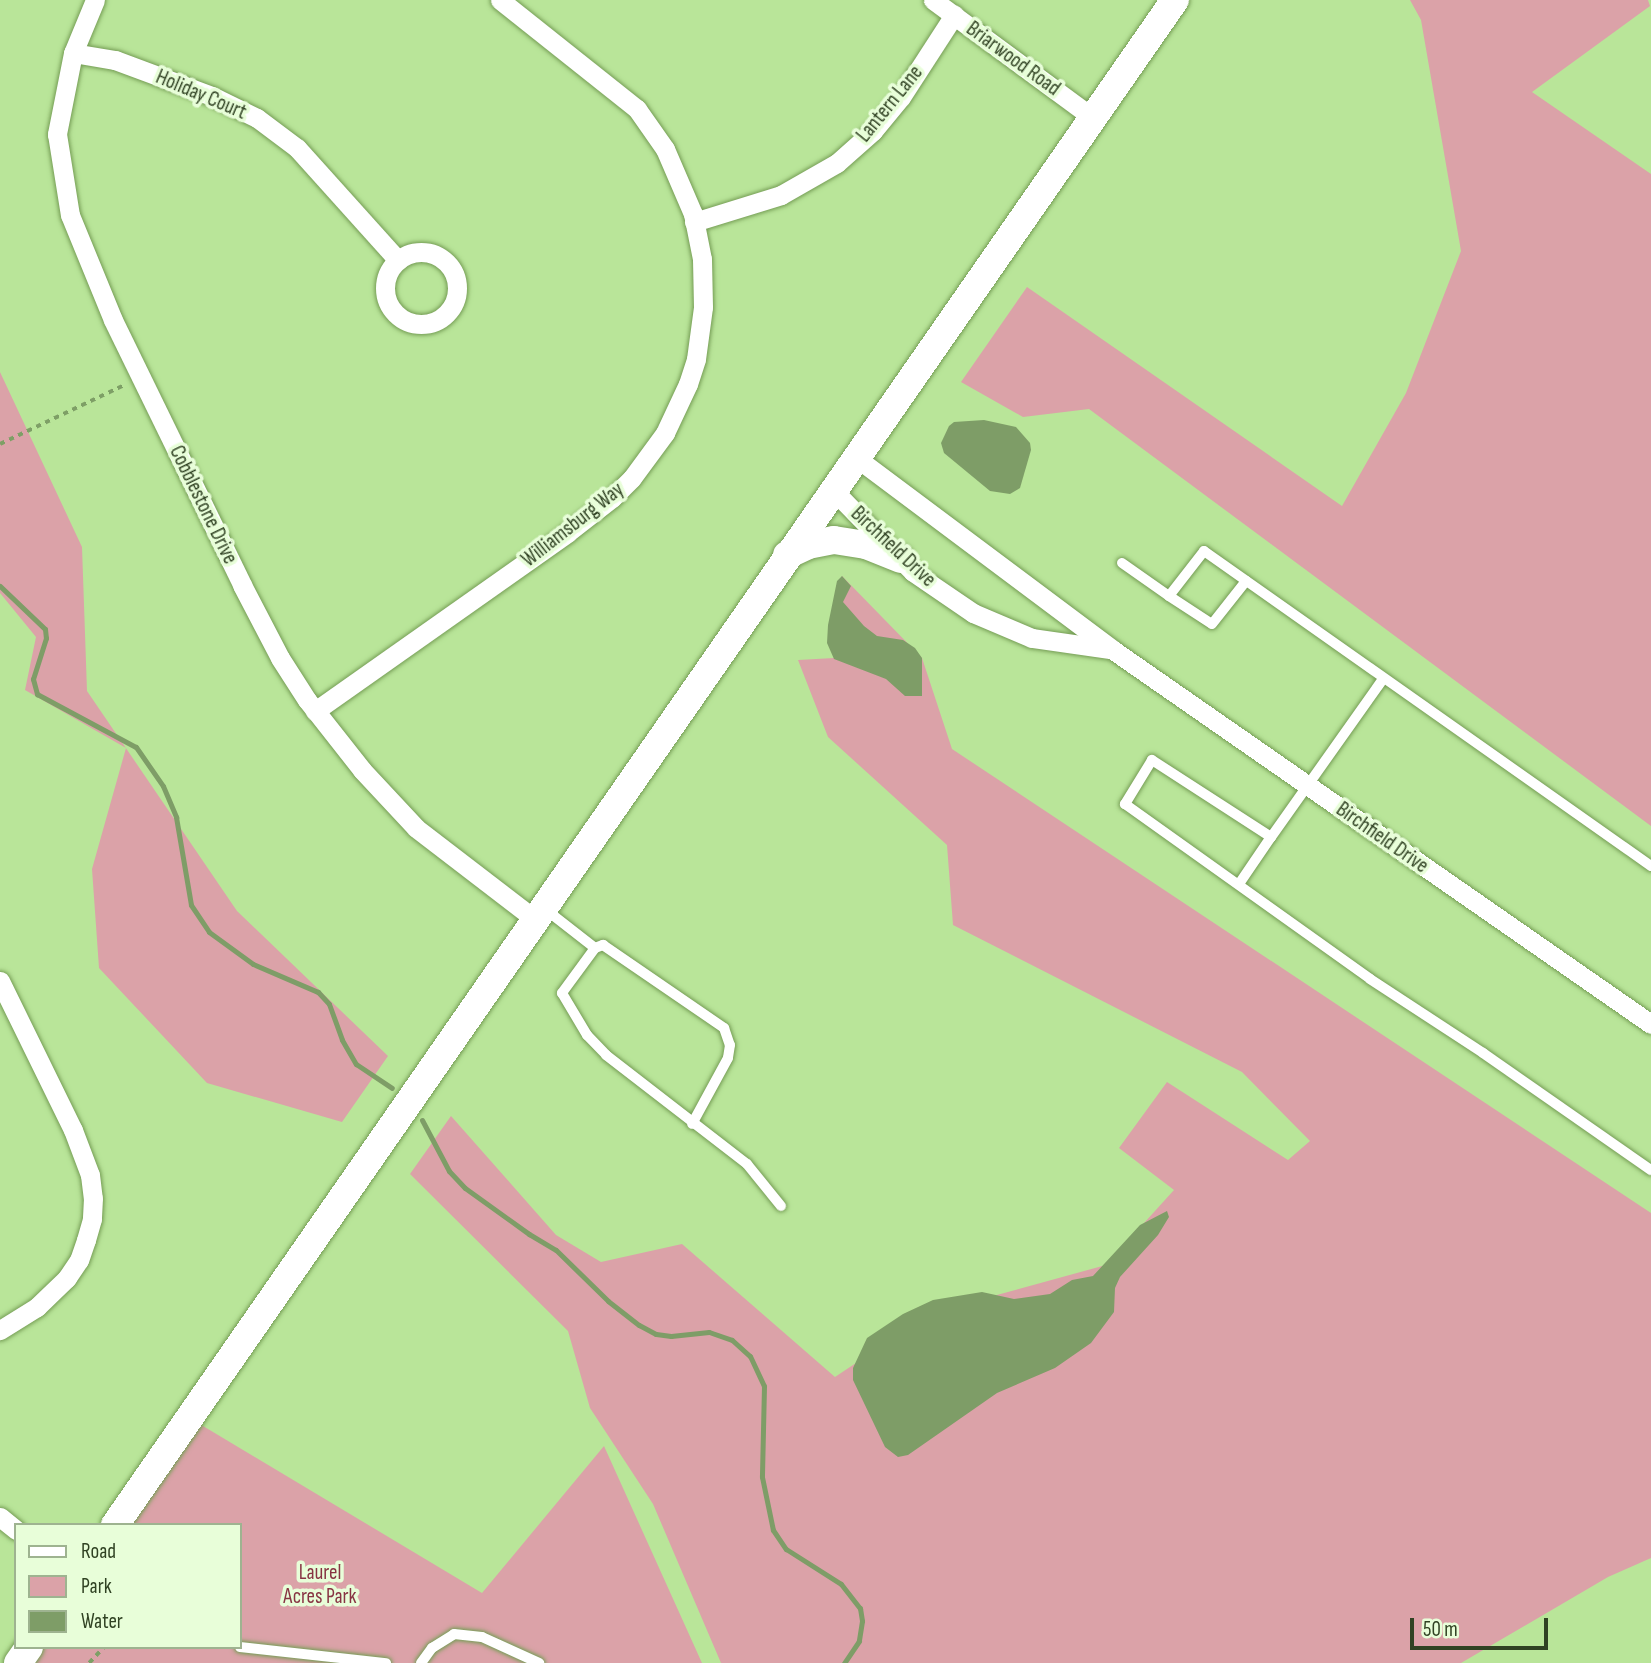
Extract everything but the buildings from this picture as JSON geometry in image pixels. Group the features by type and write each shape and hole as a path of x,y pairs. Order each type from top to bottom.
{"main road":[{"path":"116,1523 1175,0"},
{"path":"787,555 808,545 834,540 866,545 900,559"}],"street":[{"name":"Cobblestone Drive","path":"95,0 74,53 57,134 63,188 85,259 142,377 280,659 315,711 362,770 416,828 541,915"},
{"name":"Williamsburg Way","path":"315,711 567,533 612,498 649,457 678,410 696,359 704,282 694,222 665,149 638,108 500,0"},
{"name":"Briarwood Road","path":"933,0 1093,118"},
{"name":"Lantern Lane","path":"694,222 781,195 837,163 873,131 901,96 954,15"},
{"name":"Holiday Court","path":"74,53 115,60 212,96 257,118 297,148 398,260"},
{"name":"Birchfield Drive","path":"858,459 1113,650 1651,1024"},
{"name":"Birchfield Drive","path":"834,491 913,572 973,613 1032,638 1113,650"},
{"path":"0,981 74,1130 90,1175 93,1198 92,1219 86,1240 79,1260 67,1278 37,1307 0,1330"},
{"path":"0,1517 14,1528"}],"lane":[{"path":"1169,596 1204,551 1651,866"},
{"path":"1122,563 1212,624 1246,580"},
{"path":"1239,884 1383,679"},
{"path":"1271,837 1152,760 1125,804 1370,979 1483,1053 1651,1170"},
{"path":"541,915 596,948"},
{"path":"692,1124 728,1058 729,1037 724,1028 603,945 596,948 562,993 564,1002 587,1035 606,1055 692,1124 747,1164 781,1206"},
{"path":"421,1663 432,1648 454,1634 482,1637 539,1663"},
{"path":"242,1647 386,1663"}],"path":[{"path":"0,444 142,377"},
{"path":"89,1663 102,1649"}],"green space":[{"path":"1410,0 1648,0 1650,6 1532,92 1651,174 1651,826 1089,409 1023,417 961,382 1027,287 1342,506 1406,393 1461,251 1421,20"},
{"path":"0,372 82,547 87,691 126,748 25,690 36,637 0,593"},
{"path":"842,576 922,658 952,749 1651,1213 1651,1558 1608,1577 1461,1663 721,1663 653,1504 590,1408 568,1331 410,1174 451,1116 556,1235 601,1262 682,1244 835,1377 931,1313 1106,1265 1174,1190 1119,1148 1167,1082 1288,1160 1310,1141 1242,1072 953,925 947,845 828,737 798,660 834,658"},
{"path":"126,748 237,911 388,1056 342,1122 207,1083 99,968 92,869"},
{"name":"Laurel Acres Park","path":"188,1417 482,1593 604,1446 702,1663 17,1663 27,1649 242,1649 242,1523 114,1523"}],"water":[{"path":"984,420 1016,427 1030,443 1031,450 1020,488 1010,494 990,491 944,453 941,443 949,426 954,422"},
{"path":"842,576 851,586 843,602 864,626 877,636 903,640 915,648 922,658 922,696 905,696 886,679 834,659 827,643 828,625 837,581"},
{"path":"1167,1211 1169,1217 1158,1235 1120,1277 1115,1288 1114,1312 1091,1343 1055,1368 997,1393 908,1455 898,1457 885,1447 853,1380 853,1368 867,1338 903,1314 933,1300 982,1292 1014,1299 1050,1294 1072,1280 1093,1276 1140,1225"}],"waterway":[{"path":"0,586 45,629 46,638 33,679 37,694 136,747 163,786 176,817 191,905 209,932 253,964 318,992 329,1004 342,1040 356,1064 392,1088"},
{"path":"422,1120 449,1171 465,1188 556,1250 608,1301 639,1325 656,1334 671,1336 709,1332 732,1340 750,1356 764,1386 762,1477 773,1530 786,1549 841,1584 860,1608 862,1621 859,1641 844,1663"}]}
